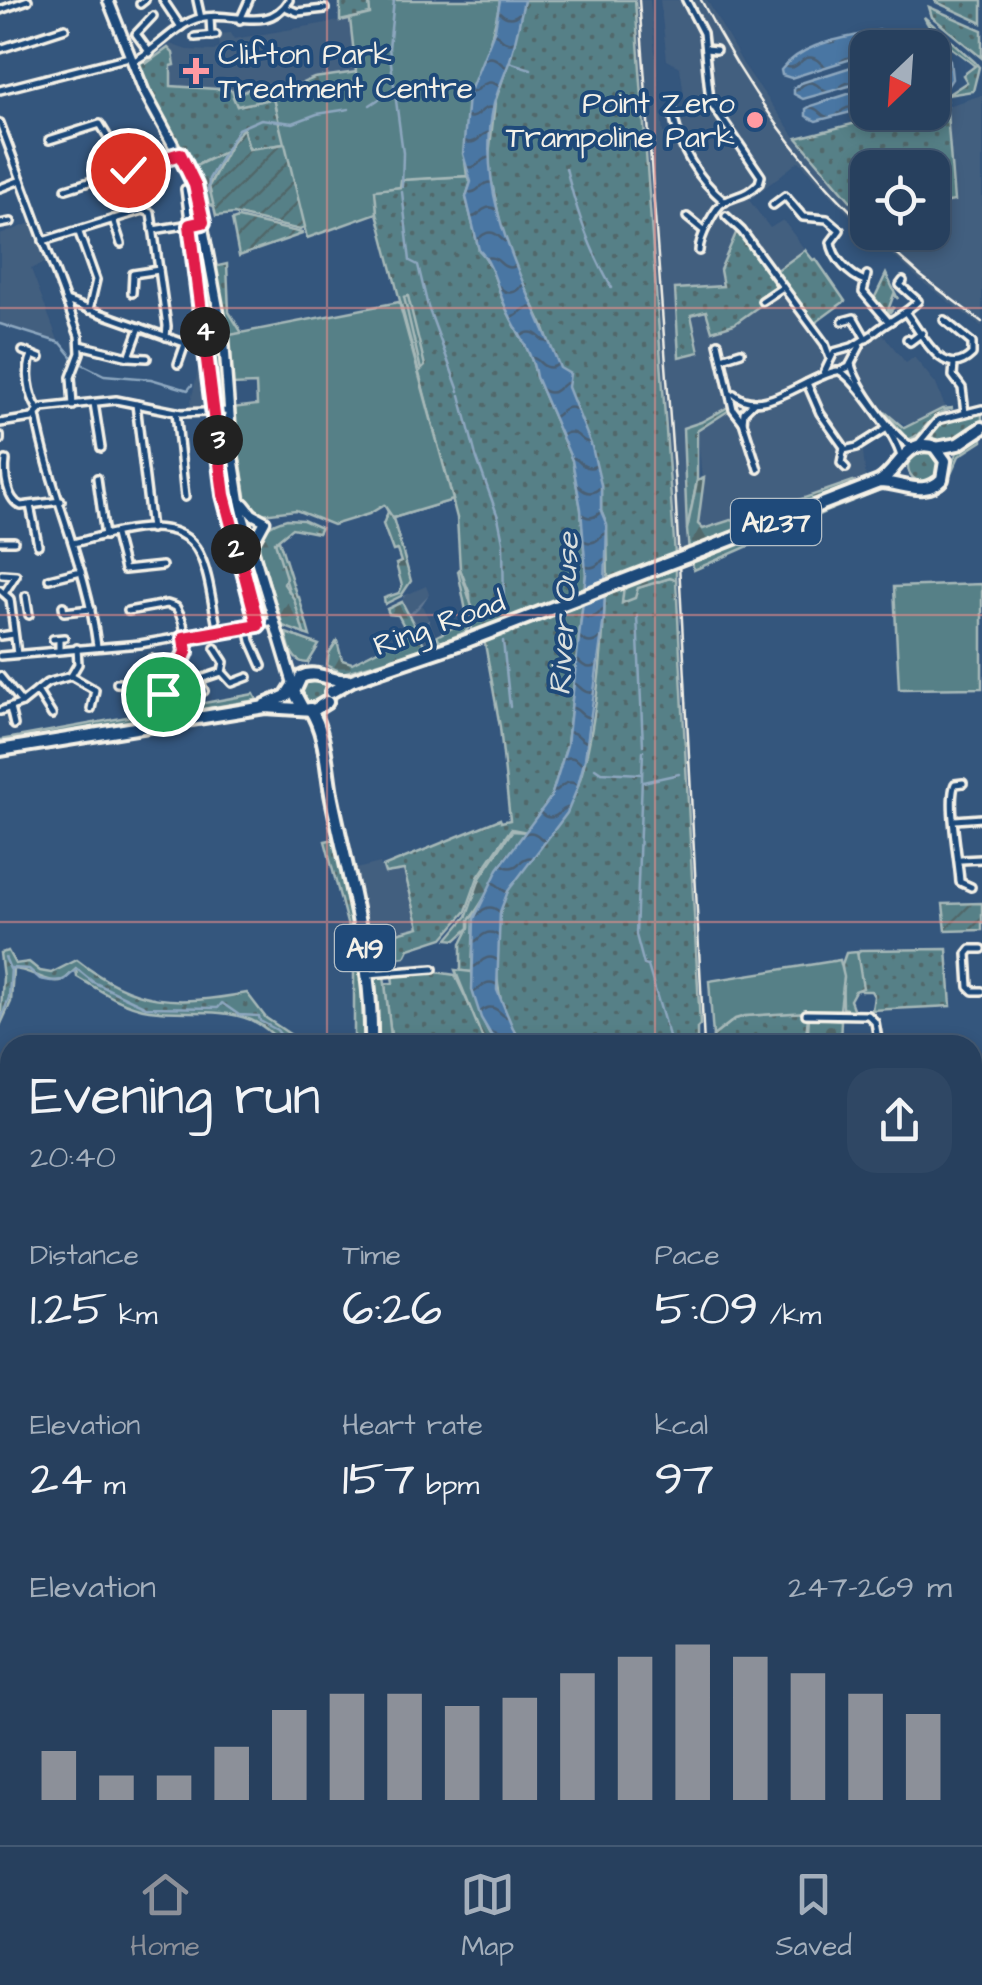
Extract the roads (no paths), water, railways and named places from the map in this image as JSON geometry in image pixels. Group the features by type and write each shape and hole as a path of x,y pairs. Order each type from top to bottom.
{"highway":[{"path":"933,446 946,466 958,444 982,428"},
{"path":"915,446 958,444"},
{"name":"A1237","path":"901,460 915,446"},
{"path":"901,460 908,484"},
{"name":"Ring Road","path":"324,678 352,680 372,675 532,616 879,482 901,460"},
{"name":"A1237","path":"908,484 917,489 931,488 942,480 946,466"},
{"name":"Ring Road","path":"879,482 908,484"},
{"path":"323,750 299,699 304,675 318,674 324,678 328,701"},
{"path":"266,707 286,696 318,709 336,693 372,675"},
{"name":"Ring Road","path":"328,701 352,680"},
{"path":"0,750 299,699"},
{"name":"A19","path":"299,699 320,730"},
{"name":"A19","path":"328,701 320,730 358,911 368,974 371,1035"}],"main road":[{"name":"A19","path":"108,0 130,60 195,185 224,340 242,505 299,699"},
{"path":"242,505 265,521 252,542"},
{"path":"289,664 304,675"}],"street":[{"path":"0,10 28,0"},
{"path":"163,0 181,27"},
{"path":"197,0 201,18"},
{"path":"240,20 249,0"},
{"path":"686,0 703,33 704,69 713,108 761,176 756,187 703,230 699,251"},
{"path":"0,90 150,53 181,27 201,18 269,18 286,3 297,12 325,9"},
{"path":"150,53 136,34 153,16"},
{"path":"195,37 214,36 210,17"},
{"path":"0,50 65,28"},
{"path":"705,49 716,50"},
{"path":"673,111 682,148 825,344 838,371 849,378 897,444 901,460"},
{"path":"0,123 80,346 72,377 73,406"},
{"path":"49,140 100,124 128,170"},
{"path":"0,152 9,150"},
{"path":"66,190 180,154"},
{"path":"0,188 21,180"},
{"path":"185,189 230,527 258,625"},
{"path":"772,205 788,193 804,217 828,219 840,230 831,242 832,250 850,273 866,278 863,292 888,320"},
{"path":"43,242 143,210 151,213 166,337"},
{"path":"686,217 703,230"},
{"path":"114,219 121,244"},
{"path":"154,230 203,222"},
{"path":"78,230 96,284 86,308"},
{"path":"134,292 132,274 159,270"},
{"path":"824,373 830,359 840,350 868,337 918,302 900,284 904,282"},
{"path":"762,301 783,286"},
{"path":"66,301 204,350"},
{"path":"70,313 86,308"},
{"path":"906,313 932,352 954,363 964,362 972,354 972,342 944,322"},
{"path":"843,321 854,318 868,337"},
{"path":"129,357 140,327"},
{"path":"907,339 910,342 922,333"},
{"path":"741,406 838,371 851,363 868,337"},
{"path":"178,364 185,344"},
{"path":"718,344 732,392 741,406 758,469"},
{"path":"825,344 840,350 895,433 915,446 938,420 982,408"},
{"path":"80,346 147,358"},
{"path":"23,350 40,358"},
{"path":"722,358 741,352"},
{"path":"32,354 28,368 43,451 73,542 97,646"},
{"path":"972,354 980,358"},
{"path":"954,363 953,376 962,388 965,413"},
{"path":"807,383 820,413 844,450 841,464 846,468"},
{"path":"0,423 37,412 116,400 176,412 229,411"},
{"path":"94,403 101,448"},
{"path":"136,404 151,528"},
{"path":"176,412 185,497"},
{"path":"844,450 858,447 880,430 887,430"},
{"path":"929,430 933,446"},
{"path":"6,460 12,499 18,506 61,500"},
{"path":"96,478 105,536"},
{"path":"30,505 38,546"},
{"path":"73,542 151,528 182,534 196,548 218,632"},
{"path":"115,534 124,570 162,566"},
{"path":"0,541 14,541"},
{"path":"49,579 81,571"},
{"path":"2,574 18,573 3,590 10,599 17,654"},
{"path":"11,611 29,612 26,596"},
{"path":"128,611 172,604 179,610 186,652 177,672 164,678 148,674 138,677 131,684 131,700"},
{"path":"64,612 91,609"},
{"path":"0,656 140,644 275,621"},
{"path":"248,627 259,664"},
{"path":"0,636 14,634"},
{"path":"59,638 59,650"},
{"path":"0,711 22,703 47,684 72,676 78,664 77,648"},
{"path":"215,648 224,662 222,672"},
{"path":"148,674 152,658"},
{"path":"177,672 191,681 222,672"},
{"path":"222,672 234,684 248,677"},
{"path":"72,676 95,690 91,708"},
{"path":"5,677 22,703"},
{"path":"164,678 164,696"},
{"path":"199,680 204,691"},
{"path":"118,684 131,684"},
{"path":"36,691 52,714"},
{"path":"10,708 14,725"},
{"path":"963,783 954,781 950,796 961,860 960,882 971,887"},
{"path":"955,820 982,818"},
{"path":"961,860 982,859"},
{"path":"982,948 967,948 970,987 972,991 982,991"},
{"path":"368,974 433,969"},
{"path":"806,1014 860,1013 874,1019 877,1035"}],"water":[{"path":"500,0 524,0 512,53 494,104 489,139 491,174 506,240 560,368 570,374 568,387 592,447 601,485 601,511 607,525 604,617 585,759 577,789 567,813 508,891 500,912 497,990 517,1035 491,1035 481,1018 472,990 474,919 498,869 551,797 567,745 586,574 572,460 491,267 479,250 466,197 471,182 463,154 468,96 495,29"},
{"path":"850,37 850,59 791,78 782,75 781,70 802,52"},
{"path":"850,67 850,86 803,99 794,94 794,88"},
{"path":"850,93 850,112 816,121 806,116 806,109"}],"waterway":[{"path":"394,0 389,48 403,153 402,187"},
{"path":"509,62 531,69"},
{"path":"370,105 393,90"},
{"path":"208,191 209,179 238,129 261,119 293,123 349,109"},
{"path":"566,168 584,230 612,288"},
{"path":"402,192 410,261 418,265 428,307 459,391"},
{"path":"210,344 212,323"},
{"path":"0,324 61,343 75,360"},
{"path":"80,363 104,375 151,379 188,390 192,385"},
{"path":"460,395 498,517 503,542 504,610"},
{"path":"637,616 643,745"},
{"path":"503,641 510,707"},
{"path":"643,751 636,935 666,1027"},
{"path":"595,768 601,772 642,774"},
{"path":"643,782 679,774"},
{"path":"5,957 10,969"},
{"path":"0,1022 9,998 11,968 29,969 40,979 51,981 64,980 77,969 93,982 146,1007 218,1008 222,1003 239,1015 259,1016 260,1021 281,1035"},
{"path":"667,1029 668,1035"}],"railway":[{"path":"639,0 675,486 703,1035"},
{"path":"701,0 775,121 850,210"},
{"path":"892,250 982,322"}],"place":[{"name":"Clifton Park Treatment Centre","path":"196,71"},
{"name":"Point Zero Trampoline Park","path":"755,120"}],"water label":[{"name":"River Ouse","path":"563,614"}]}
